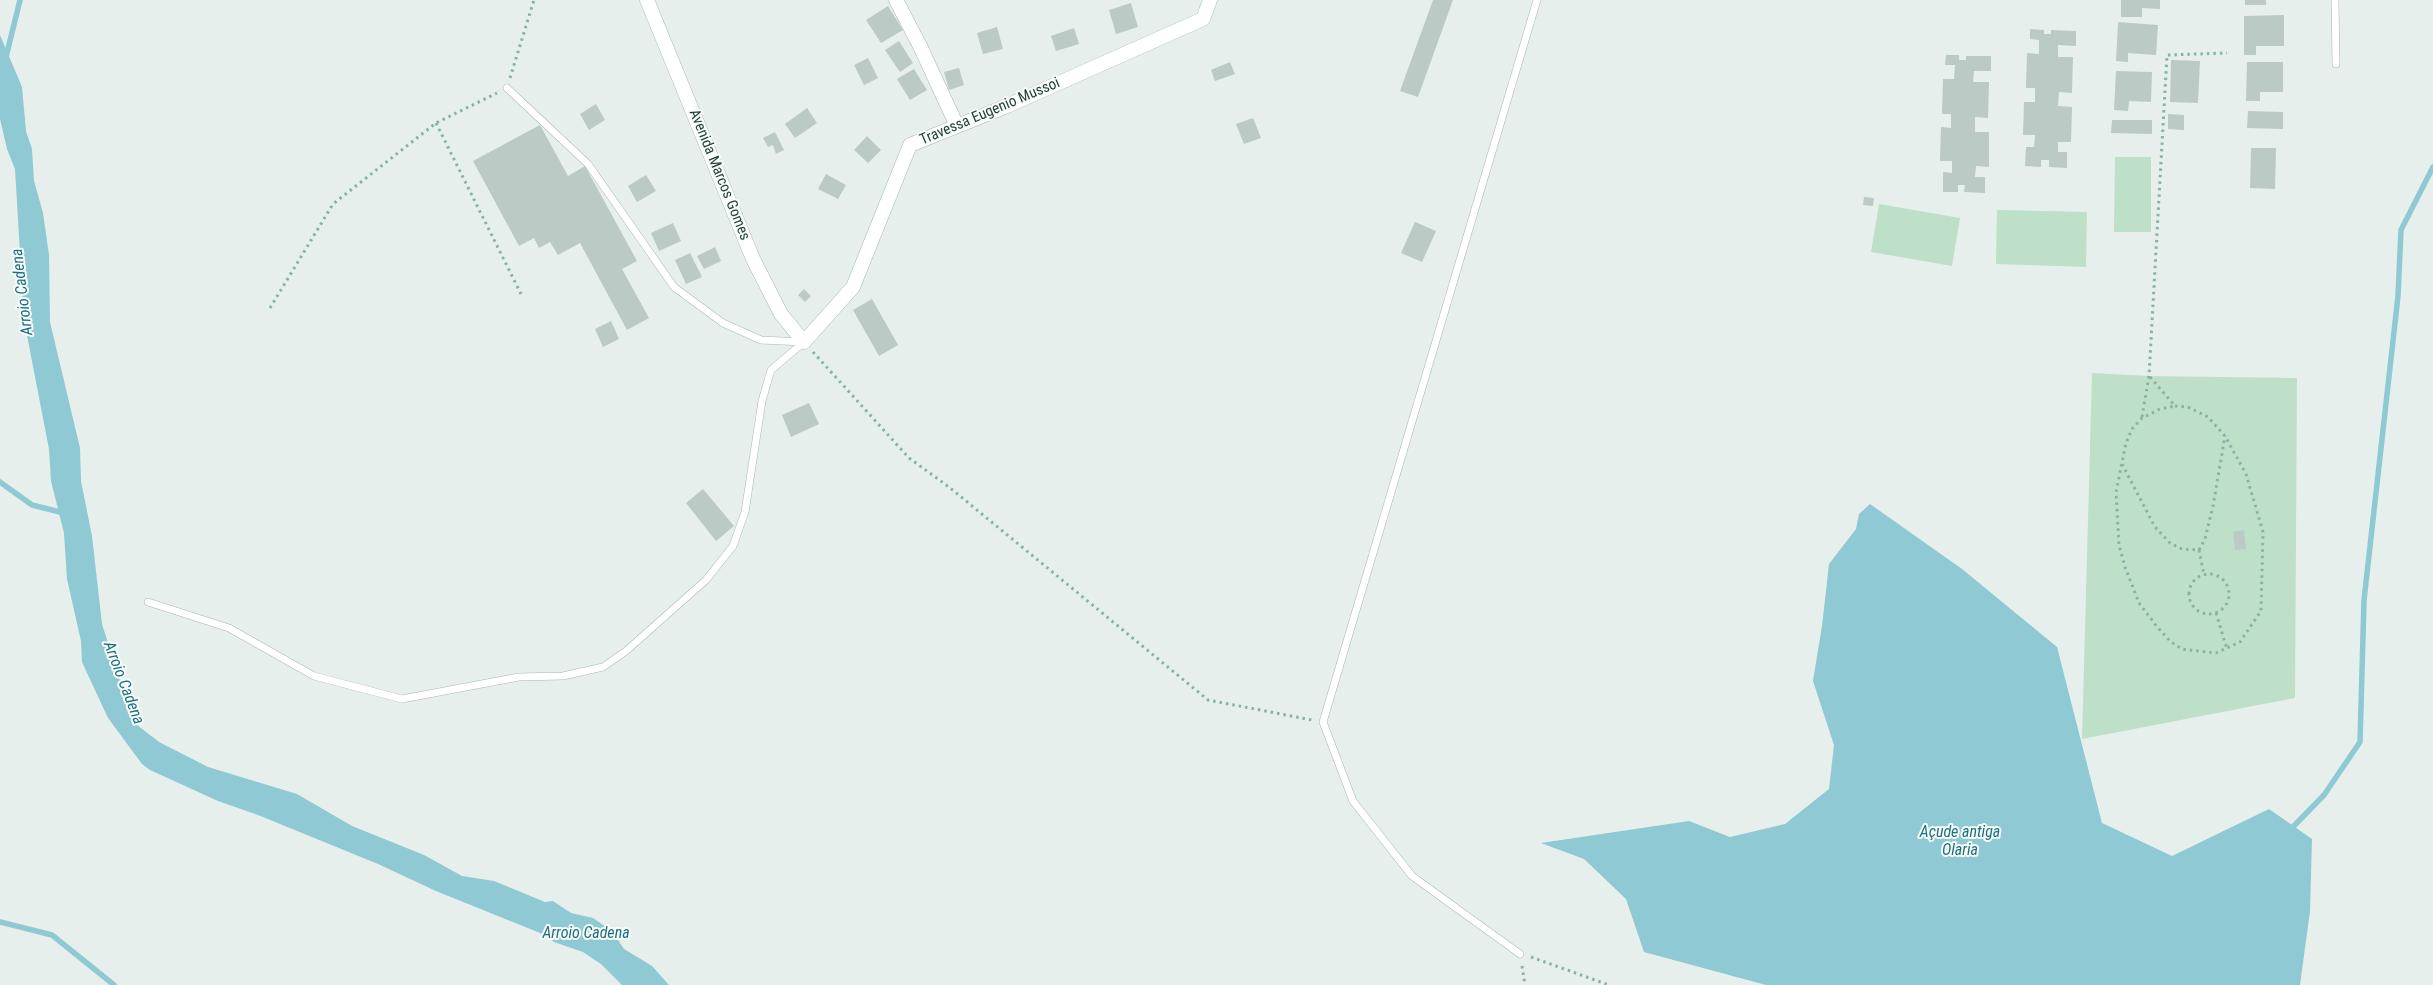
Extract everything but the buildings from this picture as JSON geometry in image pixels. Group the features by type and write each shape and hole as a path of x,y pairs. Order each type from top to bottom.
{"street":[{"name":"Avenida Marcos Gomes","path":"647,0 753,259 781,314 804,342"},
{"path":"896,0 920,46 957,126"},
{"name":"Travessa Eugenio Mussoi","path":"804,342 853,287 910,145 1203,19 1210,0"}],"lane":[{"path":"1520,954 1412,876 1353,802 1323,722 1537,0"},
{"path":"2335,0 2336,64"},
{"path":"507,88 588,164 674,287 723,323 761,340 804,342"},
{"path":"148,602 229,628 314,676 402,699 519,676 563,676 603,667 626,651 706,580 733,546 745,512 762,401 771,370 804,342"}],"path":[{"path":"270,308 333,204 436,123 507,88 534,0"},
{"path":"2142,418 2149,376 2167,55 2227,53"},
{"path":"436,123 521,294"},
{"path":"804,342 909,458 948,487 1208,700 1323,722"},
{"path":"2149,376 2175,406"},
{"path":"2175,406 2188,407 2208,417 2225,436 2246,474 2263,532 2261,611 2240,642 2216,653 2182,649 2171,642 2139,603 2124,567 2119,545 2116,492 2126,443 2132,429 2142,418 2160,409 2175,406"},
{"path":"2204,575 2199,550 2205,539 2214,506 2225,436"},
{"path":"2122,464 2155,527 2170,543 2182,549 2199,550"},
{"path":"2204,575 2216,575 2222,578 2229,590 2226,606 2216,613 2204,614 2197,610 2189,596 2190,587 2194,580 2204,575"},
{"path":"2216,613 2227,649"},
{"path":"1525,985 1520,954 1609,985"}],"green space":[{"path":"2115,157 2151,157 2151,232 2114,232"},
{"path":"1879,204 1960,218 1952,266 1871,252"},
{"path":"1997,210 2087,212 2086,267 1996,264"},
{"path":"2092,373 2149,376 2297,378 2295,698 2082,739"}],"water":[{"name":"Arroio Cadena","path":"0,35 22,87 26,131 32,149 34,181 43,213 49,255 50,322 80,448 81,481 92,536 102,624 128,706 137,725 159,742 208,767 297,794 352,826 424,855 462,876 494,881 545,902 553,901 571,913 593,918 612,931 624,949 652,966 669,985 622,985 601,964 583,952 554,942 545,935 436,891 378,864 258,815 218,801 150,770 142,764 108,718 82,662 81,641 67,579 64,533 51,481 49,449 24,320 15,169 7,149 0,119"},
{"name":"Açude antiga Olaria","path":"1870,504 1962,569 2057,647 2102,823 2172,856 2269,809 2312,839 2310,911 2300,985 1766,985 1644,952 1626,899 1584,859 1541,843 1689,821 1730,837 1785,824 1829,789 1834,745 1813,681 1829,564 1856,529 1859,514"}],"waterway":[{"path":"6,57 20,0"},
{"path":"2290,830 2324,795 2360,742 2364,600 2398,296 2401,230 2433,167"},
{"path":"0,482 32,505 64,513"},
{"path":"0,922 52,935 114,985"}]}
